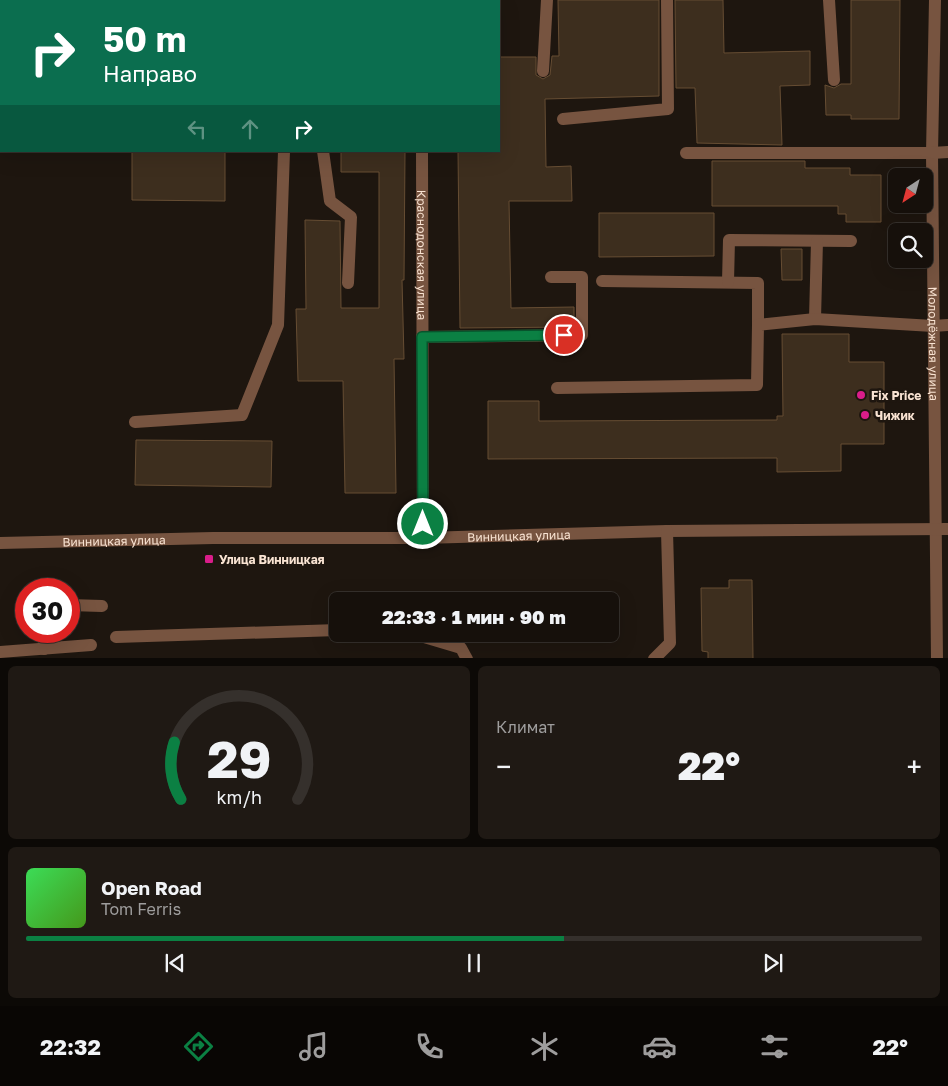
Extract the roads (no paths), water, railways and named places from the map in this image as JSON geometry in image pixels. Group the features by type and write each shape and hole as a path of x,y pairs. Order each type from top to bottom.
{"street":[{"path":"542,71 547,0"},
{"path":"563,119 668,109 667,0"},
{"path":"829,0 834,80"},
{"name":"Молодёжная улица","path":"935,0 932,153 933,326 942,529 937,658"},
{"path":"135,422 242,415 278,325 284,152"},
{"path":"323,152 330,201 352,218 348,283"},
{"name":"Краснодонская улица","path":"422,152 424,538"},
{"path":"686,153 948,152"},
{"path":"728,282 729,240 851,241"},
{"path":"815,319 817,241"},
{"path":"422,337 582,334 582,278 551,277"},
{"path":"558,388 757,385 758,283 602,282"},
{"path":"758,325 815,319 933,326 948,325"},
{"name":"Винницкая улица","path":"0,543 213,538 424,538 667,531 942,529"},
{"path":"654,658 670,642 667,531"},
{"path":"80,605 102,606"},
{"path":"116,637 329,630"},
{"path":"441,642 461,648 467,658"},
{"path":"44,643 44,649"},
{"path":"0,652 91,645"}],"place":[{"name":"Fix Price","path":"861,395"},
{"name":"Чижик","path":"865,415"},
{"name":"Улица Винницкая","path":"209,559"}]}
